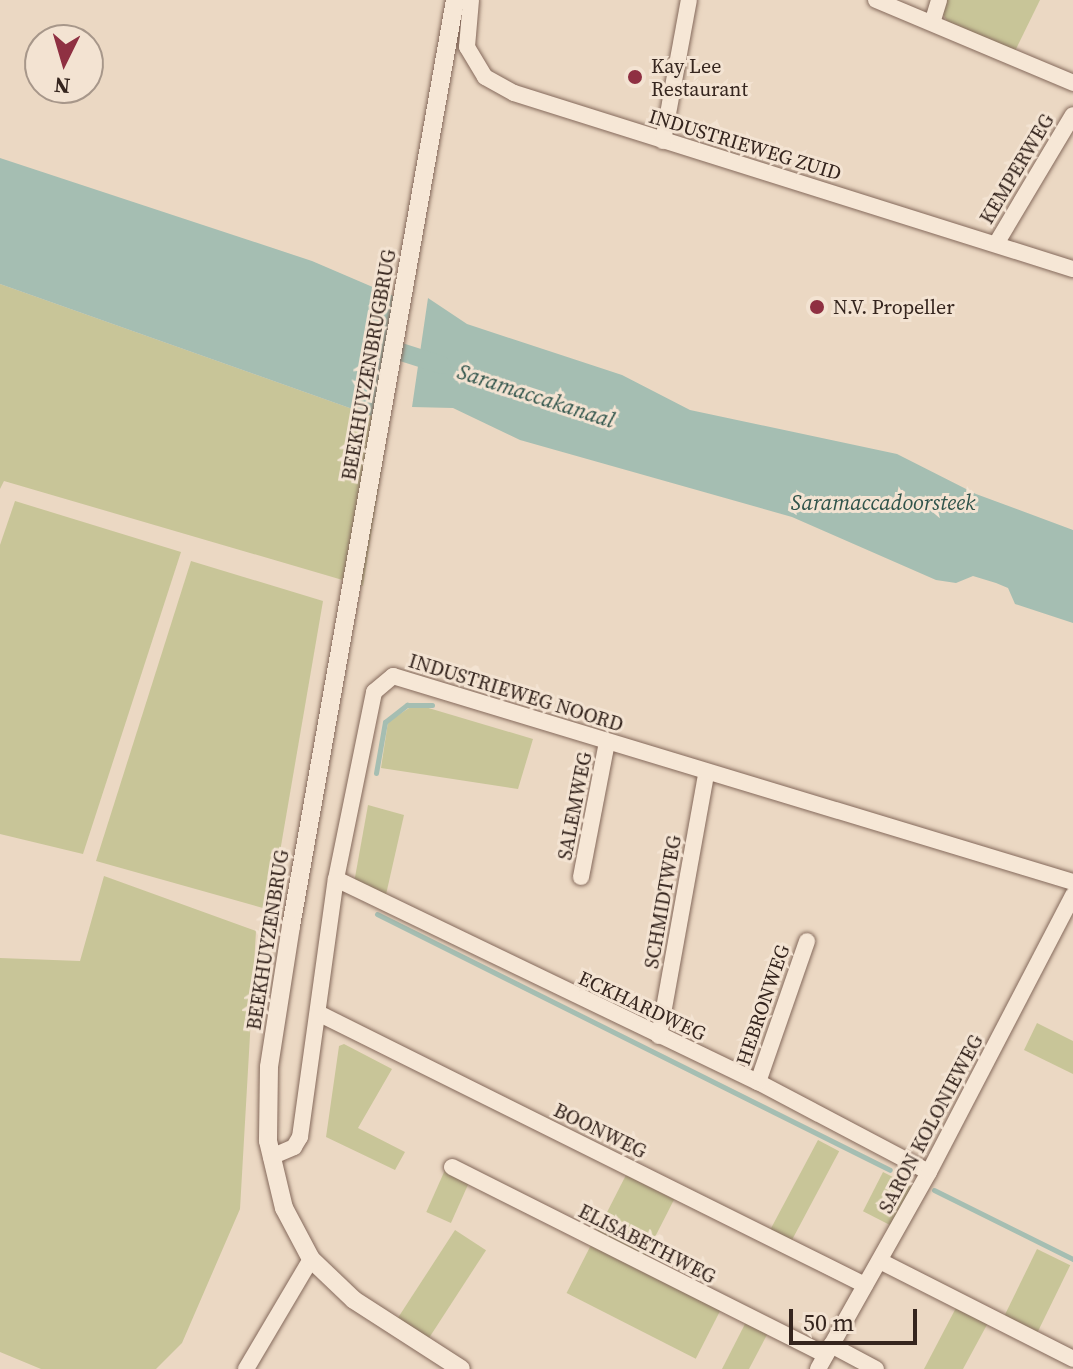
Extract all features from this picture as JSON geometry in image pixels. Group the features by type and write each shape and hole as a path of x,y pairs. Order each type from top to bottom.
{"street":[{"name":"BEEKHUYZENBRUGBRUG","path":"345,622 455,0"},
{"name":"INDUSTRIEWEG ZUID","path":"471,0 467,47 485,77 514,93 1073,269"},
{"path":"663,141 689,0"},
{"path":"876,0 933,20 1073,83"},
{"path":"933,20 939,0"},
{"name":"KEMPERWEG","path":"996,244 1073,115"},
{"name":"BEEKHUYZENBRUG","path":"345,622 269,1067 271,1157 284,1208 311,1259 354,1300 461,1369"},
{"name":"INDUSTRIEWEG NOORD","path":"271,1157 294,1147 300,1137 336,879 374,692 387,678 399,676 706,774 1073,882"},
{"name":"SALEMWEG","path":"581,877 607,742"},
{"name":"SCHMIDTWEG","path":"659,1036 706,774"},
{"name":"ECKHARDWEG","path":"336,879 758,1082 929,1172"},
{"name":"SARON KOLONIEWEG","path":"825,1356 929,1172 1073,895"},
{"name":"HEBRONWEG","path":"758,1082 807,941"},
{"name":"BOONWEG","path":"318,1013 865,1285"},
{"name":"ELISABETHWEG","path":"452,1167 825,1356 876,1369"},
{"path":"246,1369 311,1259"},
{"path":"880,1261 1073,1359"}],"shaded area":[{"path":"943,0 1040,0 1015,51 947,21 941,11"},
{"path":"0,284 389,422 363,586 4,481 0,489"},
{"path":"15,501 181,552 83,854 0,834 0,545"},
{"path":"191,561 323,601 270,910 96,861"},
{"path":"415,704 533,739 518,789 381,768 388,722"},
{"path":"368,805 404,815 385,899 354,883"},
{"path":"104,876 256,931 240,1209 182,1343 156,1369 41,1369 0,1352 0,958 80,961"},
{"path":"1037,1023 1073,1041 1073,1074 1024,1050"},
{"path":"344,1044 392,1069 358,1128 405,1152 395,1170 326,1137 339,1046"},
{"path":"818,1140 839,1151 790,1243 769,1232"},
{"path":"445,1170 470,1181 451,1223 426,1212"},
{"path":"883,1172 913,1187 893,1227 863,1211"},
{"path":"626,1175 674,1200 645,1257 597,1232"},
{"path":"455,1230 486,1250 429,1338 398,1318"},
{"path":"592,1243 721,1309 696,1359 567,1293"},
{"path":"1037,1249 1070,1265 1036,1335 1003,1319"},
{"path":"958,1304 989,1321 963,1369 924,1369"},
{"path":"747,1320 769,1331 749,1369 722,1369"}],"water":[{"path":"0,158 312,261 396,297 389,422 0,284"},
{"name":"Saramaccadoorsteek","path":"428,298 467,324 622,375 690,410 897,454 976,494 1073,530 1073,623 1015,604 1008,588 996,583 973,576 956,583 936,580 792,517 520,440 453,408 412,407"}],"waterway":[{"name":"Saramaccakanaal","path":"379,345 442,365"},
{"path":"376,773 385,722 407,705 432,705"},
{"path":"377,914 890,1170"},
{"path":"934,1190 1073,1259"}],"place":[{"name":"Kay Lee Restaurant","path":"635,77"},
{"name":"N.V. Propeller","path":"817,307"}]}
